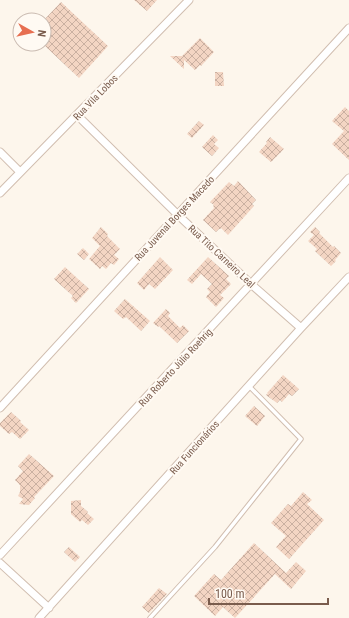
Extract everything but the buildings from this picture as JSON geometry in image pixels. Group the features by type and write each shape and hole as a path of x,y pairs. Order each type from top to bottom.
{"street":[{"name":"Rua Vila Lobos","path":"0,193 189,0"},
{"name":"Rua Juvenal Borges Macedo","path":"0,408 349,28"},
{"name":"Rua Tito Carneiro Leal","path":"77,115 178,215 251,284 301,328"},
{"path":"0,152 20,172"},
{"name":"Rua Roberto Júlio Roehrig","path":"0,555 349,178"},
{"name":"Rua Funcionários","path":"40,618 248,386 349,277"},
{"path":"0,563 49,608"}],"lane":[{"path":"150,618 215,547 301,439 248,386"}]}
